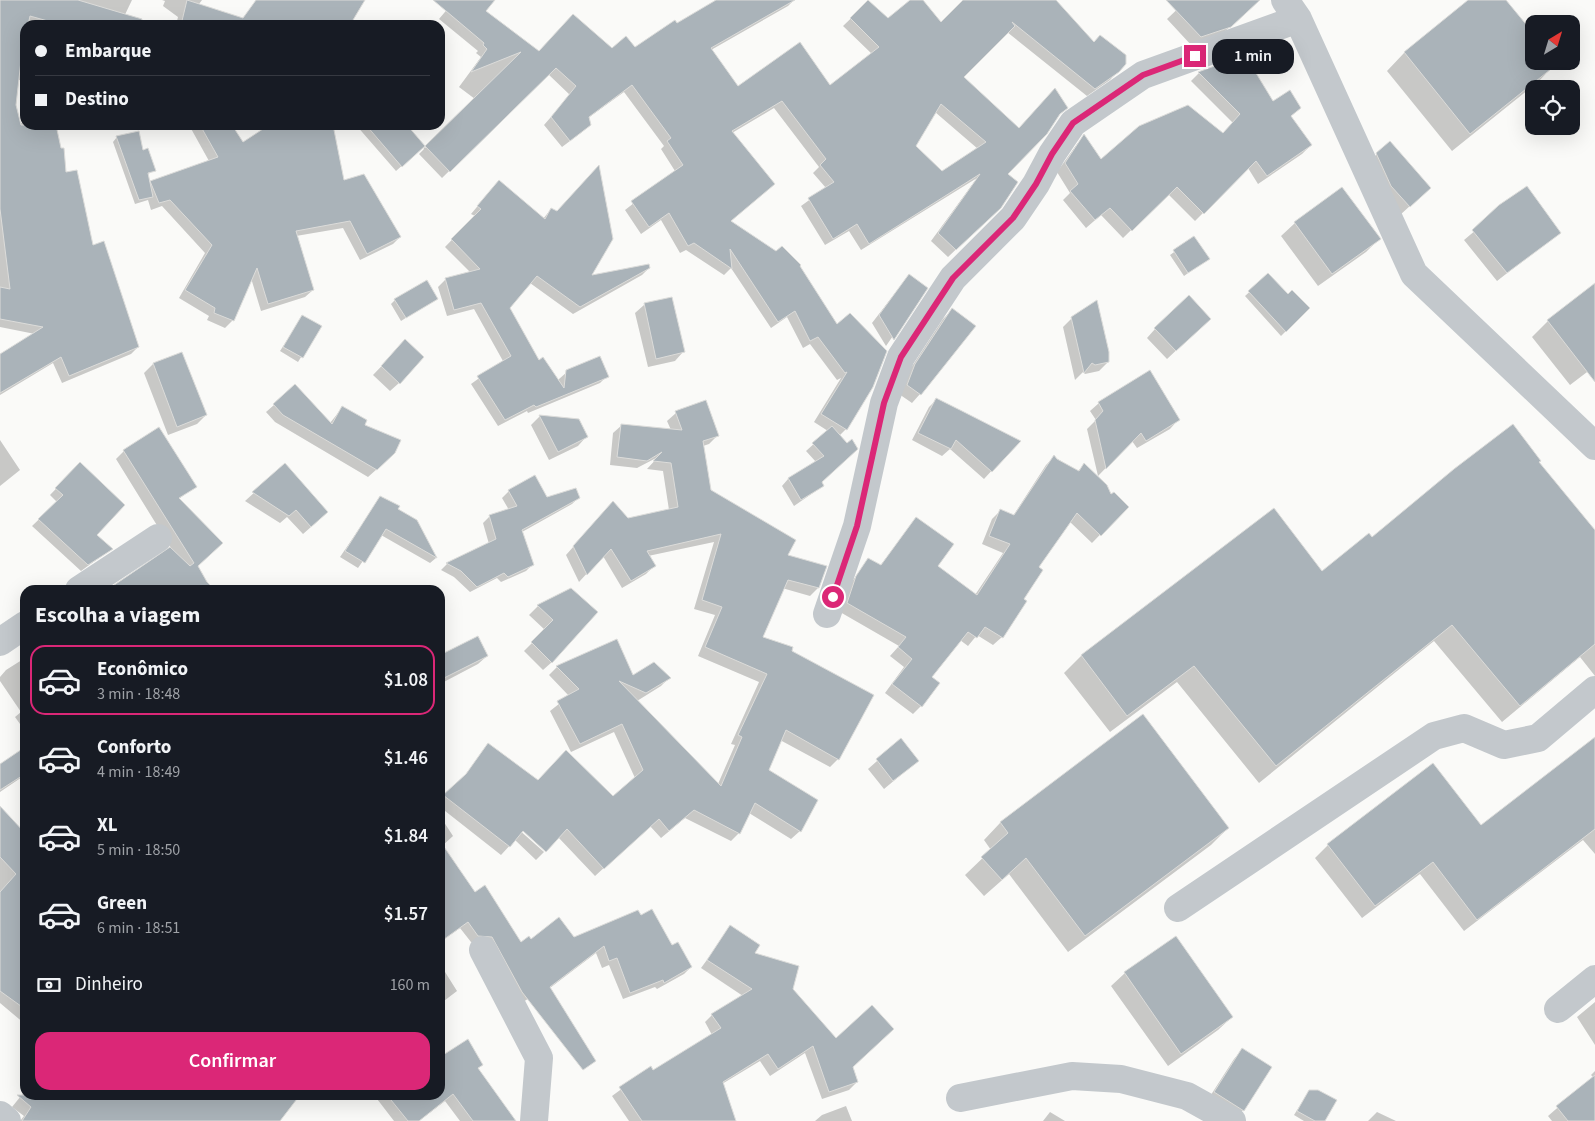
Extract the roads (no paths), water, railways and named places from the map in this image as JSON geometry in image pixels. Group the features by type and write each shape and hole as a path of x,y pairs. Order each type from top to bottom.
{"street":[{"path":"827,614 857,526 884,403 901,357 953,278 1013,218 1073,123 1143,75 1292,9 1414,274 1595,446"},
{"path":"87,585 158,538"},
{"path":"0,642 20,628"},
{"path":"1178,908 1434,736 1464,728 1504,745 1538,738 1595,690"},
{"path":"483,950 539,1058 534,1121"},
{"path":"1558,1009 1595,979"},
{"path":"960,1098 1072,1076 1121,1079 1187,1096 1232,1121"},
{"path":"0,1115 7,1121"}]}
